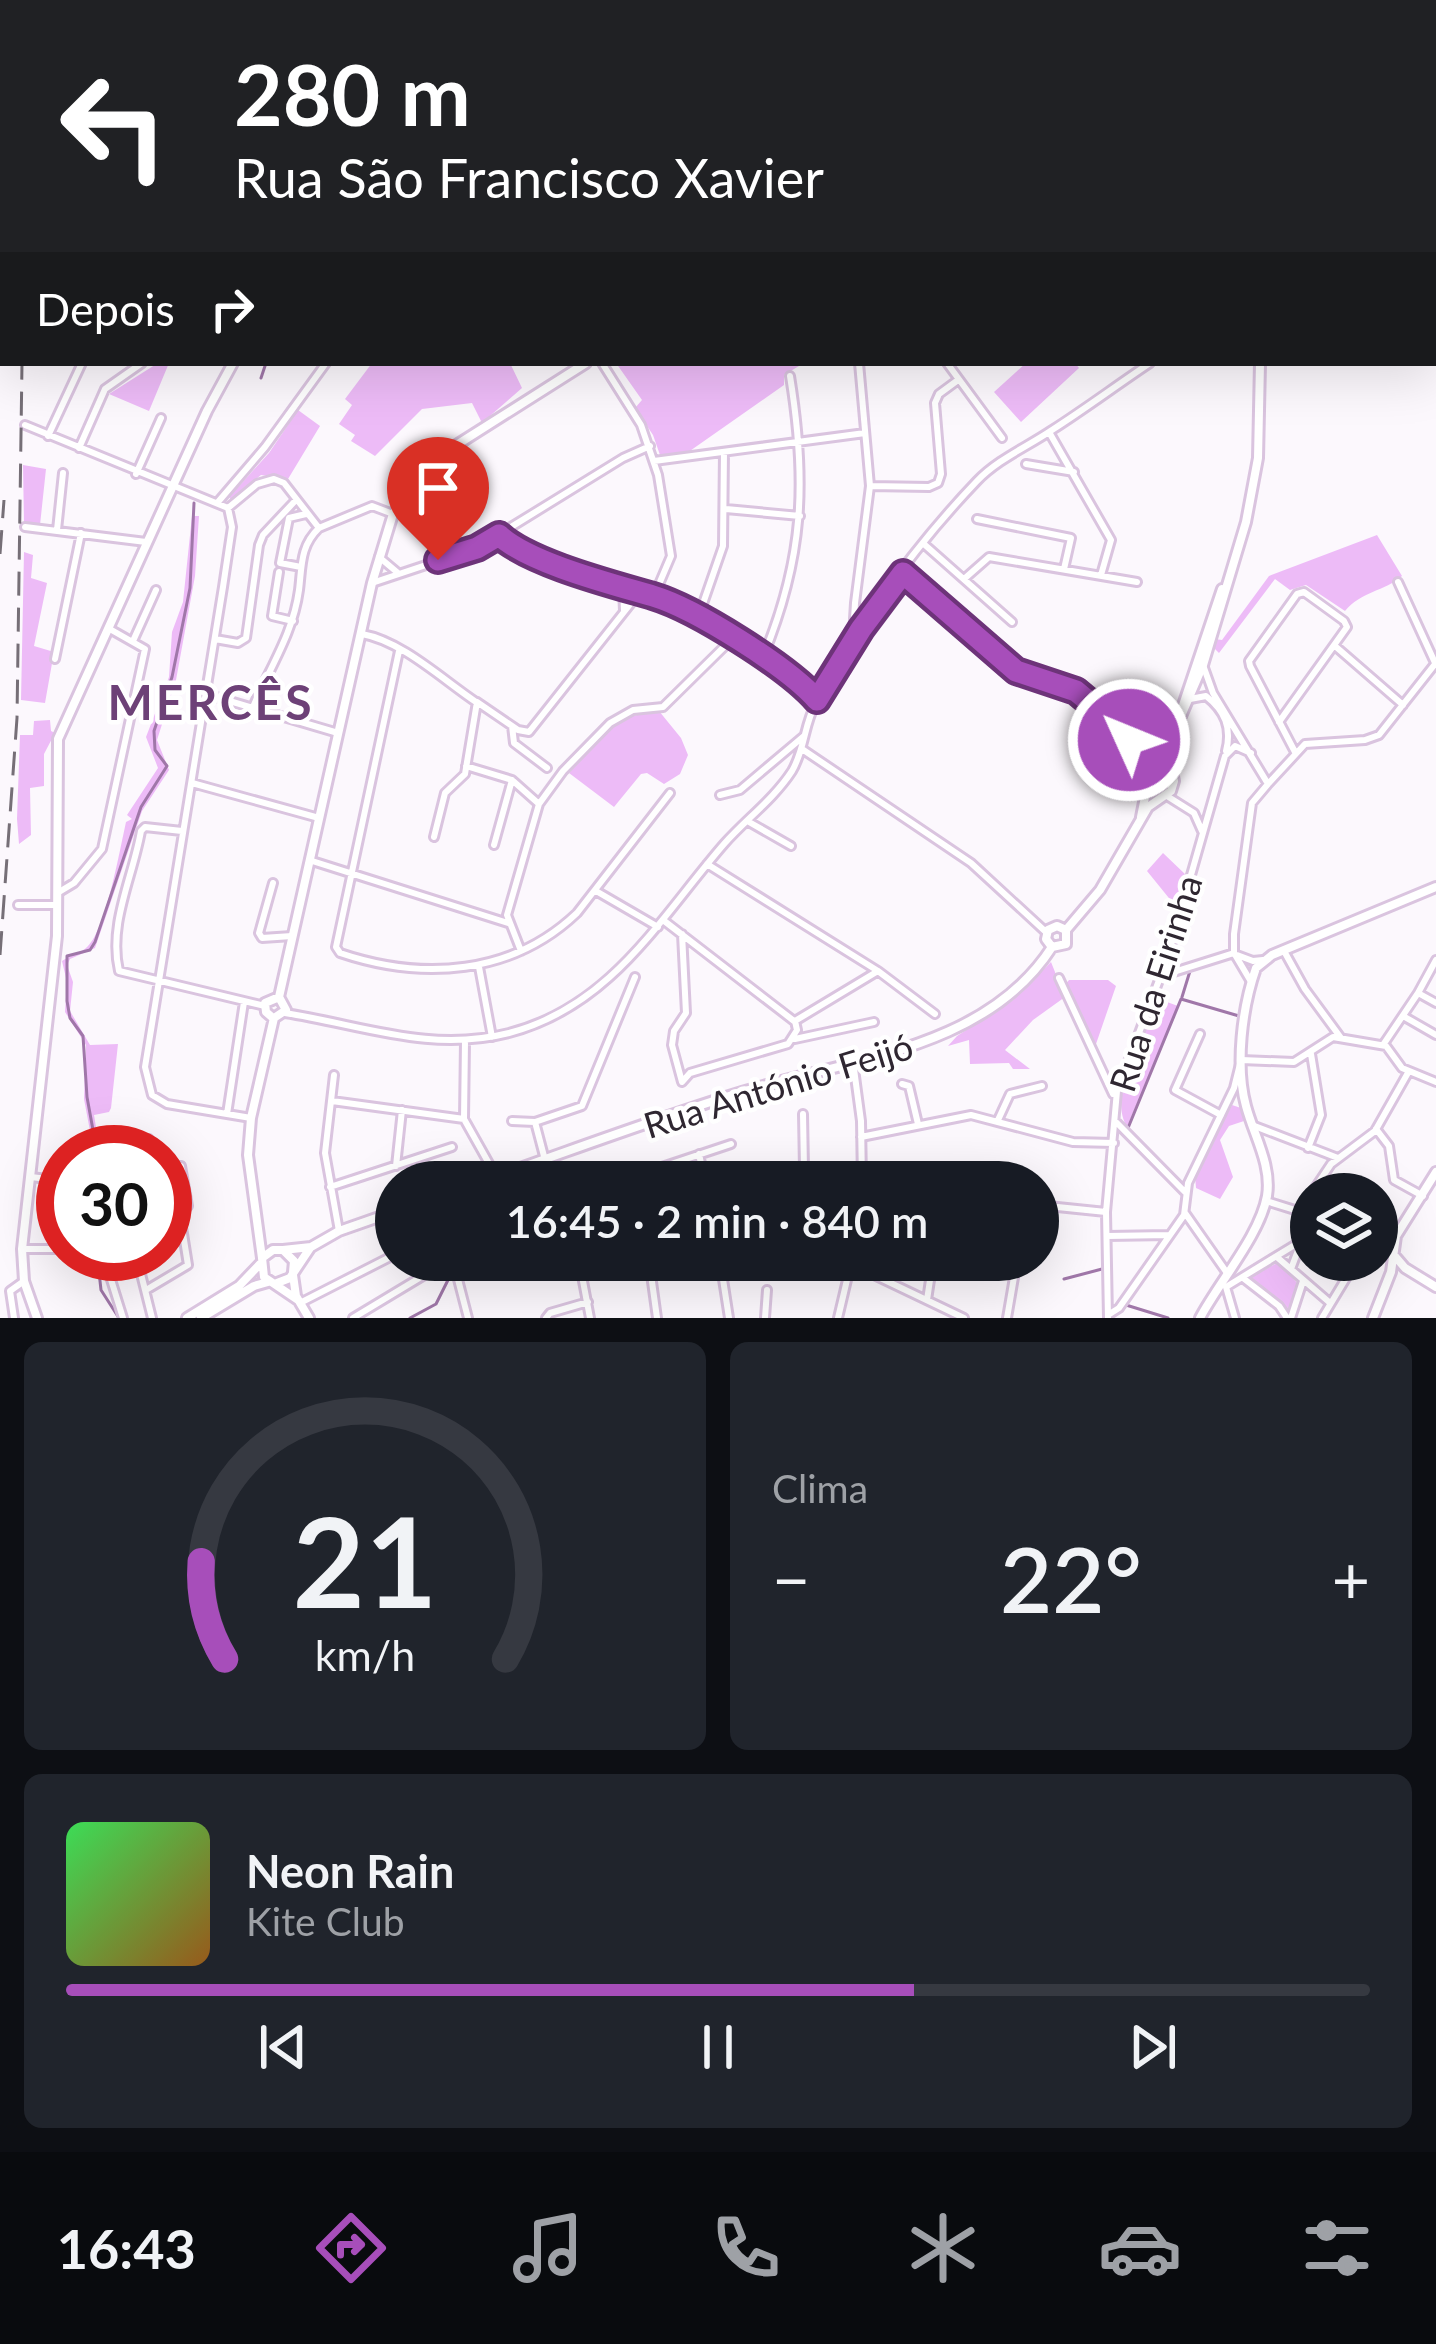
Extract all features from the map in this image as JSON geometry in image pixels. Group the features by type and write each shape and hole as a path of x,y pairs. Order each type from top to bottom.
{"street":[{"path":"48,436 81,366"},
{"path":"79,448 105,389 138,366"},
{"path":"39,1318 24,1281 22,1249 58,892 58,740 232,366"},
{"path":"217,503 324,366"},
{"path":"279,997 372,584 393,514 423,472 458,441 581,366"},
{"path":"604,366 641,425 654,461 671,556 654,596"},
{"path":"859,366 870,486 855,603 854,619 861,629"},
{"path":"948,366 1002,438"},
{"path":"274,1018 285,1013 388,1036 465,1041 551,1018 583,1002 612,980 728,839 749,822 790,773 817,700 861,629 988,471 1146,366"},
{"path":"1178,723 1190,699 1246,523 1256,477 1260,366"},
{"path":"763,658 782,611 801,516 801,443 790,376"},
{"path":"870,486 929,488 938,483 935,403 958,380"},
{"path":"136,474 161,418"},
{"path":"25,425 228,508"},
{"path":"654,461 866,433"},
{"path":"1049,433 1111,540 1100,575"},
{"path":"372,584 477,548 650,446"},
{"path":"698,618 723,546 724,452"},
{"path":"1026,464 1074,472"},
{"path":"57,530 62,473"},
{"path":"228,508 267,479 284,483 319,528"},
{"path":"215,639 238,643 246,638 259,545 296,500"},
{"path":"254,707 293,621 303,548 319,528 372,506 393,514"},
{"path":"228,508 232,527 145,1067 152,1095 167,1104 251,1118"},
{"path":"726,509 801,516"},
{"path":"301,567 280,563 289,518 305,514"},
{"path":"977,519 1071,538 1064,569"},
{"path":"25,527 148,543"},
{"path":"55,659 81,533"},
{"path":"499,535 529,554 654,596 698,618 799,679 817,700"},
{"path":"925,545 1012,622"},
{"path":"964,579 989,556 1137,582"},
{"path":"379,557 398,573"},
{"path":"279,572 272,616 293,621"},
{"path":"903,573 1016,671 1076,691 1119,727 1138,757 1144,791 1141,817"},
{"path":"1252,983 1234,953 1252,803 1294,752 1309,743 1372,739 1436,664 1398,582"},
{"path":"623,587 624,611"},
{"path":"133,641 156,590"},
{"path":"1279,722 1347,623 1307,593 1300,592 1249,661 1279,722 1294,752"},
{"path":"362,634 374,636 512,726 529,732 639,593"},
{"path":"58,892 78,878 102,849 145,653 108,628"},
{"path":"522,952 507,915 539,804 563,771 610,723 634,710 663,706 732,639"},
{"path":"1335,646 1403,705"},
{"path":"399,651 336,946 350,957 431,971 478,968 522,952 560,930 596,891 670,793"},
{"path":"1142,774 1169,747 1201,661"},
{"path":"1201,661 1213,693 1268,784"},
{"path":"206,694 338,733"},
{"path":"1190,699 1206,696 1224,717 1230,731 1225,756"},
{"path":"434,837 445,793 465,774 477,702"},
{"path":"512,726 514,743 548,768"},
{"path":"720,796 740,790 806,735"},
{"path":"1225,756 1235,746 1251,753"},
{"path":"1169,747 1173,786 1200,824 1201,841"},
{"path":"802,749 971,863 1047,933 1052,947"},
{"name":"Rua da Eirinha","path":"1108,1317 1106,1212 1117,1124 1115,1102 1167,959 1225,756"},
{"path":"1138,757 1171,771"},
{"path":"778,760 790,773"},
{"path":"466,766 512,780 539,804"},
{"path":"494,845 512,780"},
{"path":"192,783 319,818"},
{"path":"1047,933 1054,926 1066,930 1105,883 1141,817 1173,786"},
{"path":"1144,791 1179,800"},
{"path":"1190,809 1203,812 1211,805"},
{"path":"749,822 791,846"},
{"path":"183,831 145,827 141,831 115,933 118,970 265,1006 274,1018 251,1118 250,1189 261,1232 264,1277 299,1301"},
{"path":"309,860 508,923"},
{"path":"707,864 878,971 935,1013"},
{"path":"58,877 78,878"},
{"path":"273,883 259,933 262,938 292,936"},
{"path":"1161,976 1234,953 1253,962 1263,960 1436,886"},
{"path":"596,891 682,934 795,1021"},
{"path":"18,905 57,905"},
{"name":"Rua António Feijó","path":"542,1161 742,1092 938,1036 1009,994 1052,947 1066,944 1066,930"},
{"path":"682,934 686,1013 674,1031 672,1045 682,1082 689,1073 794,1040 874,1022"},
{"path":"1284,950 1304,989 1341,1038"},
{"path":"1167,959 1169,968 1178,971"},
{"path":"1200,1318 1223,1286 1266,1201 1267,1172 1241,1085 1252,983 1263,960"},
{"path":"1383,1045 1436,960"},
{"path":"478,968 492,1037"},
{"path":"795,1021 878,971"},
{"path":"512,1121 535,1122 582,1106 635,976"},
{"path":"1059,978 1115,1102"},
{"path":"1418,993 1436,1003"},
{"path":"265,1006 269,998 279,997"},
{"path":"279,997 286,1004 285,1013"},
{"path":"227,1114 244,1002"},
{"path":"1402,1016 1436,1035"},
{"path":"794,1040 795,1021"},
{"path":"1200,1034 1175,1090 1221,1115"},
{"path":"1241,1060 1290,1063 1311,1054 1326,1039 1341,1038 1383,1045 1397,1064 1436,1082"},
{"path":"465,1041 464,1119 488,1161"},
{"path":"1307,1148 1321,1115 1311,1054"},
{"path":"1108,1317 1184,1214 1186,1193 1241,1060"},
{"path":"854,1069 862,1161"},
{"path":"1326,1173 1376,1129 1409,1071"},
{"path":"334,1076 325,1153 339,1231"},
{"path":"918,1124 905,1085 919,1084"},
{"path":"998,1120 1010,1094 1042,1086"},
{"path":"332,1101 464,1119"},
{"path":"397,1161 402,1110"},
{"path":"803,1114 804,1161"},
{"path":"861,1137 965,1114 1073,1142 1114,1142"},
{"path":"535,1122 545,1160"},
{"path":"1117,1124 1186,1193"},
{"path":"1252,1124 1338,1158"},
{"path":"1376,1129 1389,1146 1393,1178 1425,1193"},
{"path":"1364,1143 1383,1140"},
{"path":"679,1161 731,1144"},
{"path":"411,1161 452,1147"},
{"path":"699,1154 700,1161"},
{"path":"1398,1231 1436,1172"},
{"path":"330,1187 375,1173"},
{"path":"29,1177 36,1178"},
{"path":"1425,1193 1436,1184"},
{"path":"1266,1201 1290,1208"},
{"path":"1059,1207 1106,1212"},
{"path":"1184,1214 1227,1273"},
{"path":"187,1318 238,1286 261,1260 281,1250 311,1247 375,1218"},
{"path":"261,1232 294,1262 299,1301 309,1318"},
{"path":"1106,1236 1169,1235"},
{"path":"201,1318 254,1286 287,1280 311,1247"},
{"path":"22,1249 36,1249"},
{"path":"1223,1286 1290,1251"},
{"path":"1278,1258 1290,1268"},
{"path":"1398,1260 1436,1287"},
{"path":"299,1301 375,1264"},
{"path":"1372,1318 1388,1282 1400,1272 1417,1276"},
{"path":"1243,1278 1289,1318"},
{"path":"14,1318 10,1291 24,1281"},
{"path":"111,1281 123,1318"},
{"path":"144,1281 152,1318"},
{"path":"146,1290 161,1281"},
{"path":"353,1318 414,1281"},
{"path":"458,1281 467,1318"},
{"path":"584,1281 590,1318"},
{"path":"652,1281 657,1318"},
{"path":"723,1281 729,1318"},
{"path":"838,1318 847,1281"},
{"path":"889,1281 964,1318"},
{"path":"927,1300 930,1281"},
{"path":"1007,1318 1013,1281"},
{"path":"1289,1318 1304,1281 1329,1302"},
{"path":"1322,1318 1343,1281"},
{"path":"1223,1286 1235,1318"},
{"path":"765,1318 767,1290"},
{"path":"546,1318 550,1312 588,1302"}],"shaded area":[{"path":"153,366 168,366 149,411 109,394"},
{"path":"370,366 511,366 522,388 482,423 472,403 422,409 375,456 351,441 355,435 339,424 352,405 345,399"},
{"path":"618,366 799,366 784,375 784,385 687,453 660,455 635,408 642,400"},
{"path":"1023,366 1079,368 1021,422 994,392"},
{"path":"298,410 320,426 288,479 261,475 231,500 229,497 269,453"},
{"path":"23,465 46,469 40,525 24,523"},
{"path":"192,516 199,516 195,576 176,680 157,740 169,770 142,811 95,948 67,965 73,982 70,1011 90,1045 118,1044 111,1108 94,1115 96,1125 89,1125 84,1099 86,1045 65,1012 67,982 62,961 95,937 112,888 126,822 132,819 127,815 158,768 146,737 169,677 172,632 183,602"},
{"path":"1377,535 1402,576 1395,581 1345,611 1306,585 1290,590 1275,579 1219,653 1214,648 1215,639 1222,640 1269,576"},
{"path":"24,552 33,555 31,578 47,583 34,646 54,652 45,703 21,700"},
{"path":"659,711 688,755 680,774 664,784 641,774 614,807 569,773 621,718"},
{"path":"50,720 55,733 44,754 44,786 30,788 31,835 19,844 20,735 33,735 34,721"},
{"path":"1163,853 1186,875 1177,908 1147,871"},
{"path":"1051,962 1065,997 1033,1020 1005,1050 1030,1069 1013,1069 1009,1063 970,1064 969,1040 948,1046 1013,1000"},
{"path":"1069,980 1108,980 1116,986 1096,1044 1064,986"},
{"path":"1156,998 1178,1006 1127,1127 1121,1098 1124,1081"},
{"path":"1232,1105 1241,1108 1244,1121 1229,1126 1220,1140 1233,1177 1220,1199 1196,1188 1195,1176"},
{"path":"1279,1262 1290,1281 1298,1284 1289,1312 1251,1277"}],"waterway":[{"path":"261,378 265,366"},
{"path":"92,1125 83,1036 70,1018 67,1001 67,956 90,950 95,942 141,807 167,766 155,750 154,731 172,677 190,588 194,503"},
{"path":"1182,997 1190,971"},
{"path":"1128,1128 1181,999 1239,1016"},
{"path":"1064,1279 1102,1269"},
{"path":"100,1281 119,1318"},
{"path":"410,1318 436,1304 448,1281"},
{"path":"1126,1305 1168,1318"}],"railway":[{"path":"0,955 17,718 22,366"},
{"path":"0,554 4,500"}],"district":[{"name":"MERCÊS","path":"211,701"}],"route":[{"path":"438,560 477,548 499,535 529,554 672,603 799,679 817,700 903,573 1016,671 1076,691 1129,740"}]}
